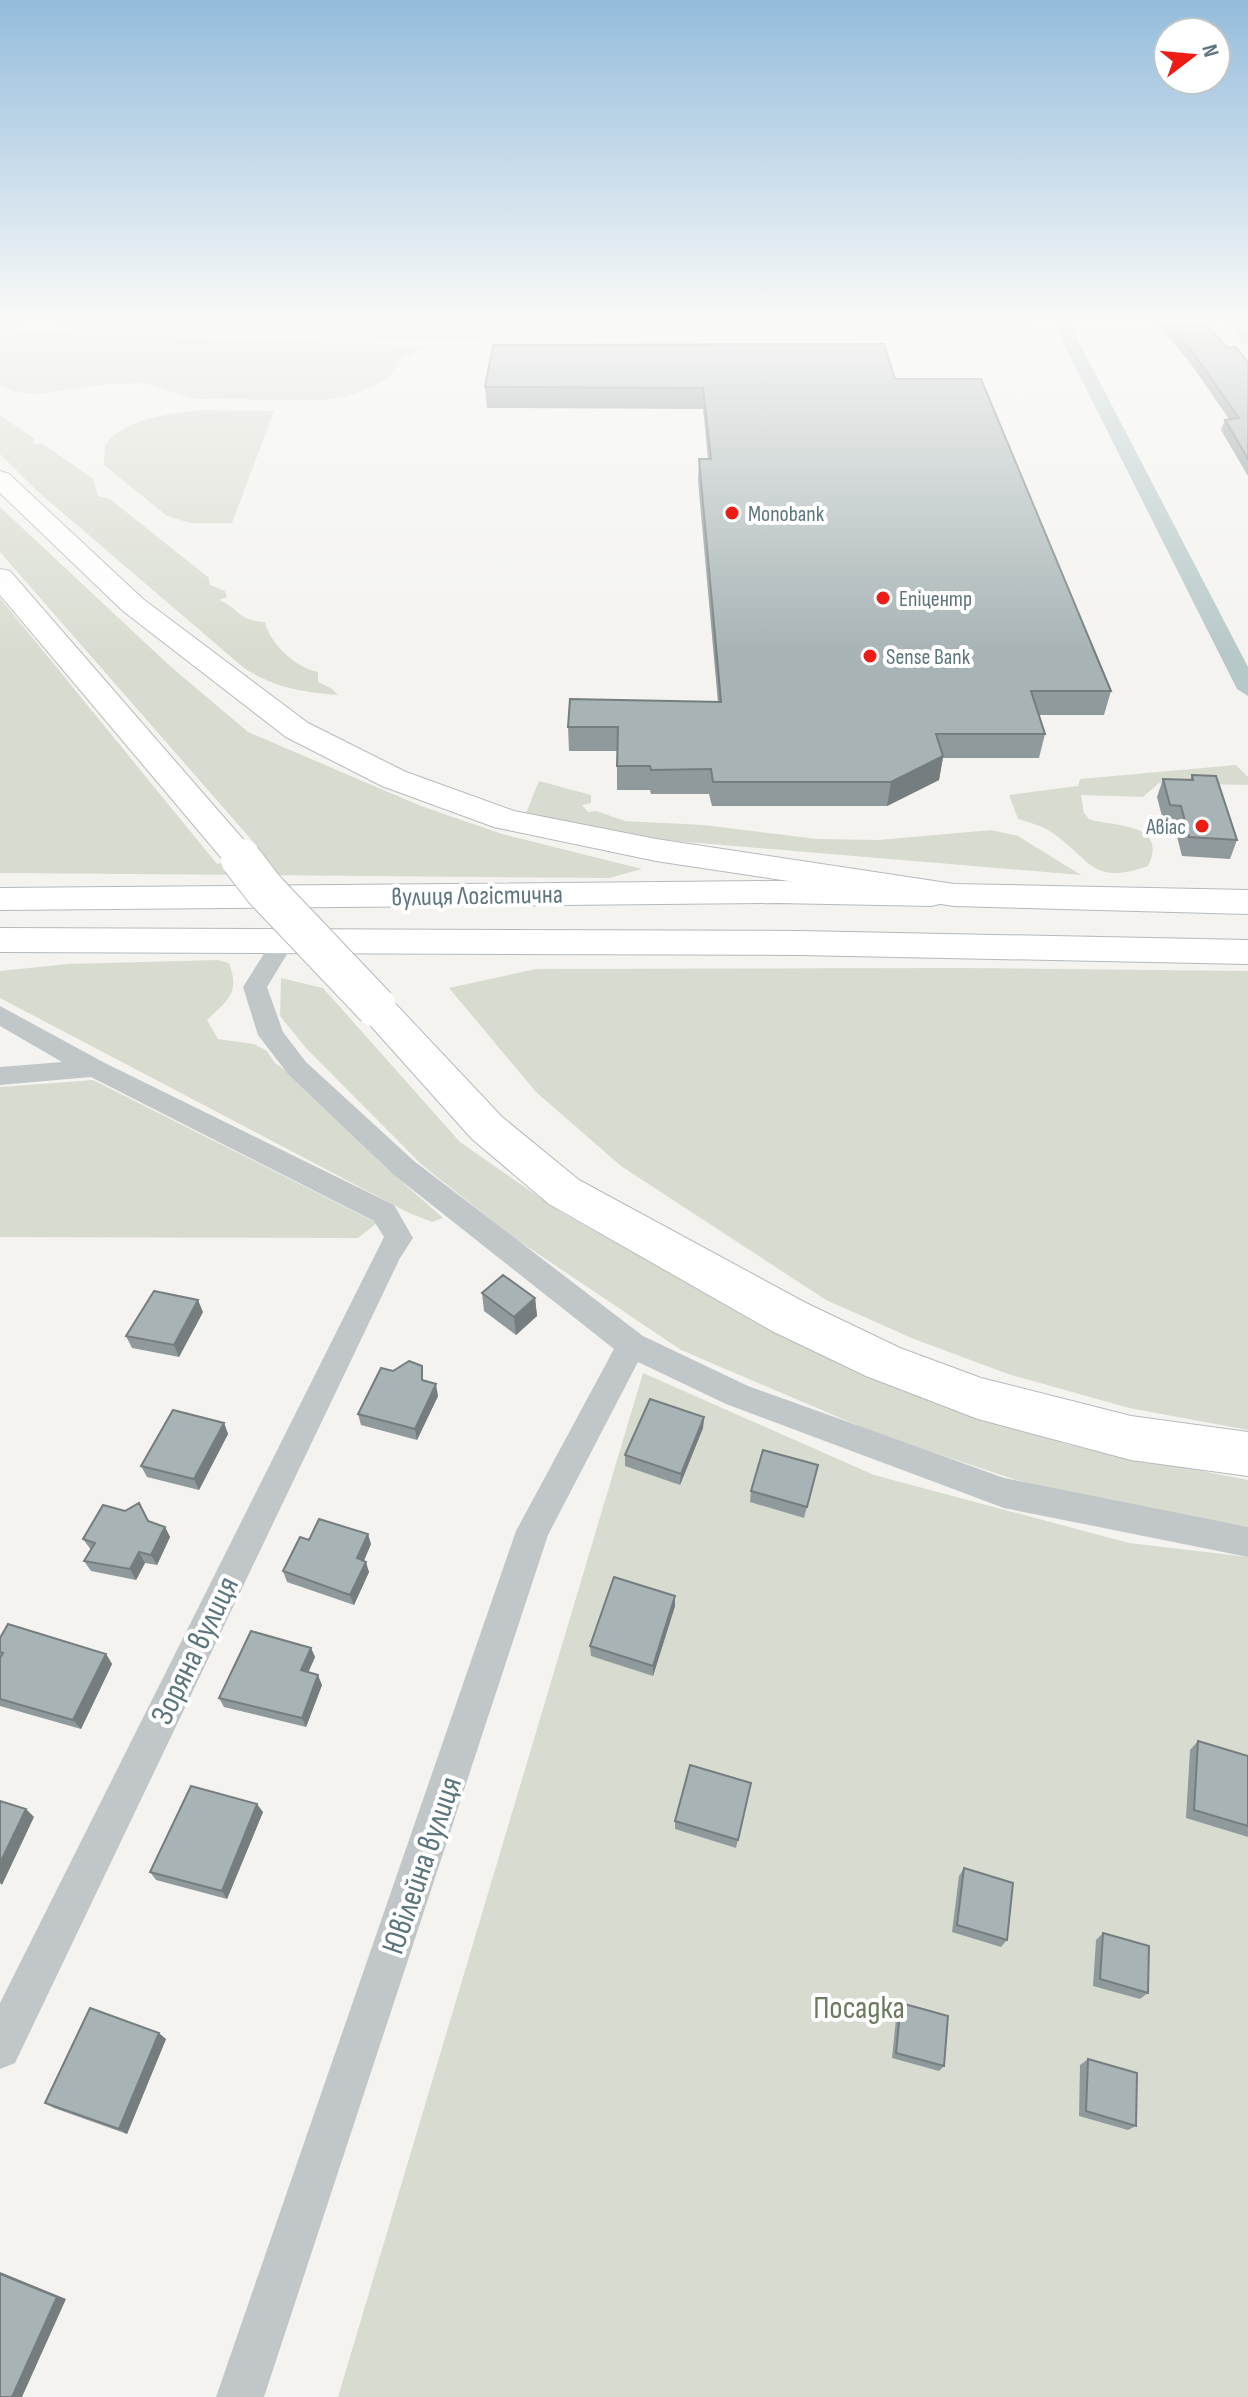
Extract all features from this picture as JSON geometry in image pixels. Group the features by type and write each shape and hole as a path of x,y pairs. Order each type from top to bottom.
{"main road":[{"path":"0,479 133,605 297,730 394,779 506,820 656,850 954,895 1248,902"},
{"path":"0,577 264,889 487,1128 564,1192 789,1317 883,1362 978,1398 1131,1438 1248,1454"},
{"name":"вулиця Логістична","path":"0,899 762,892 954,895"},
{"path":"0,940 784,943 1248,952"}],"street":[{"path":"283,941 255,987 271,1035 297,1068 404,1168 632,1345 737,1395 1004,1493 1248,1542"},
{"path":"0,1015 94,1068"},
{"path":"0,1076 94,1068"},
{"name":"Зоряна вулиця","path":"0,2048 389,1252 399,1238 384,1213 94,1068"},
{"name":"Ювілейна вулиця","path":"240,2397 533,1531 632,1345"}],"green space":[{"path":"0,431 23,431 35,439 32,444 43,444 93,479 98,496 110,499 209,578 210,585 225,591 227,597 219,600 244,617 265,622 272,639 285,654 301,666 318,672 318,682 338,695 289,688 244,668 36,490 0,454"},
{"path":"121,431 267,431 232,523 190,523 167,516 104,465 105,445"},
{"path":"0,507 170,666 248,732 421,806 502,834 642,869 609,878 0,873 0,598 217,864 263,853 0,552"},
{"path":"1236,765 1248,777 1248,785 1159,783 1143,797 1081,795 1084,813 1089,819 1135,829 1145,833 1151,841 1153,851 1148,866 1129,872 1102,871 1048,830 1018,819 1009,795 1078,786 1080,779"},
{"path":"539,781 591,795 591,803 582,805 588,812 596,811 625,821 704,825 817,839 879,840 991,830 1018,836 1081,875 628,837 526,813"},
{"path":"218,960 229,963 233,989 227,1001 207,1020 218,1039 254,1044 267,1051 274,1062 309,1088 381,1163 443,1218 432,1222 409,1213 0,998 0,971 68,964"},
{"path":"536,969 1248,971 1248,1430 1129,1408 1008,1374 914,1339 826,1300 621,1166 536,1092 449,988"},
{"path":"281,978 323,988 460,1142 562,1213 683,1280 885,1384 1069,1445 1248,1480 1248,1527 1074,1499 880,1435 681,1350 513,1237 422,1165 306,1048 280,1016"},
{"path":"93,1080 377,1223 358,1238 0,1237 0,1087"},
{"name":"Посадка","path":"643,1373 874,1475 1129,1543 1248,1557 1248,2397 338,2397"}],"building":[{"name":"Епіцентр","path":"708,431 1003,431 1111,691 1031,691 1045,734 936,734 943,756 891,782 713,782 711,769 651,770 650,766 617,766 618,727 568,727 570,699 721,702 699,459 711,459"},
{"path":"1231,431 1248,431 1248,459"},
{"path":"1192,775 1216,776 1237,840 1189,837 1181,806 1170,805 1163,779 1193,780"},
{"path":"503,1275 535,1298 514,1317 482,1293"},
{"path":"154,1291 198,1300 174,1345 126,1336"},
{"path":"409,1361 422,1366 422,1380 436,1384 415,1429 358,1414 381,1368 393,1371"},
{"path":"650,1399 704,1417 681,1474 625,1455"},
{"path":"173,1410 224,1423 194,1479 141,1466"},
{"path":"763,1450 818,1465 807,1507 751,1491"},
{"path":"139,1503 148,1521 165,1527 151,1555 139,1552 130,1569 84,1561 95,1543 83,1539 103,1505 125,1511"},
{"path":"319,1519 368,1534 357,1558 366,1562 350,1595 283,1571 300,1537 309,1540"},
{"path":"614,1577 675,1596 653,1666 590,1646"},
{"path":"8,1624 106,1654 73,1720 0,1699 0,1658 3,1653 0,1652 0,1638"},
{"path":"251,1631 311,1648 301,1670 318,1675 302,1718 219,1698"},
{"path":"1198,1741 1248,1756 1248,1826 1194,1810"},
{"path":"690,1765 751,1783 738,1840 675,1821"},
{"path":"191,1786 257,1804 222,1891 150,1872"},
{"path":"0,1801 26,1809 0,1863"},
{"path":"964,1868 1013,1883 1007,1940 957,1925"},
{"path":"1103,1933 1149,1946 1148,1993 1100,1979"},
{"path":"901,2003 948,2016 944,2066 896,2053"},
{"path":"90,2008 159,2033 119,2129 45,2103"},
{"path":"1088,2059 1137,2073 1136,2126 1086,2111"},
{"path":"0,2274 57,2297 12,2397 0,2397"}],"waterway":[{"path":"1116,431 1248,689"}],"place":[{"name":"Monobank","path":"732,513"},
{"name":"Епіцентр","path":"883,598"},
{"name":"Sense Bank","path":"870,656"},
{"name":"Авіас","path":"1202,826"}]}
